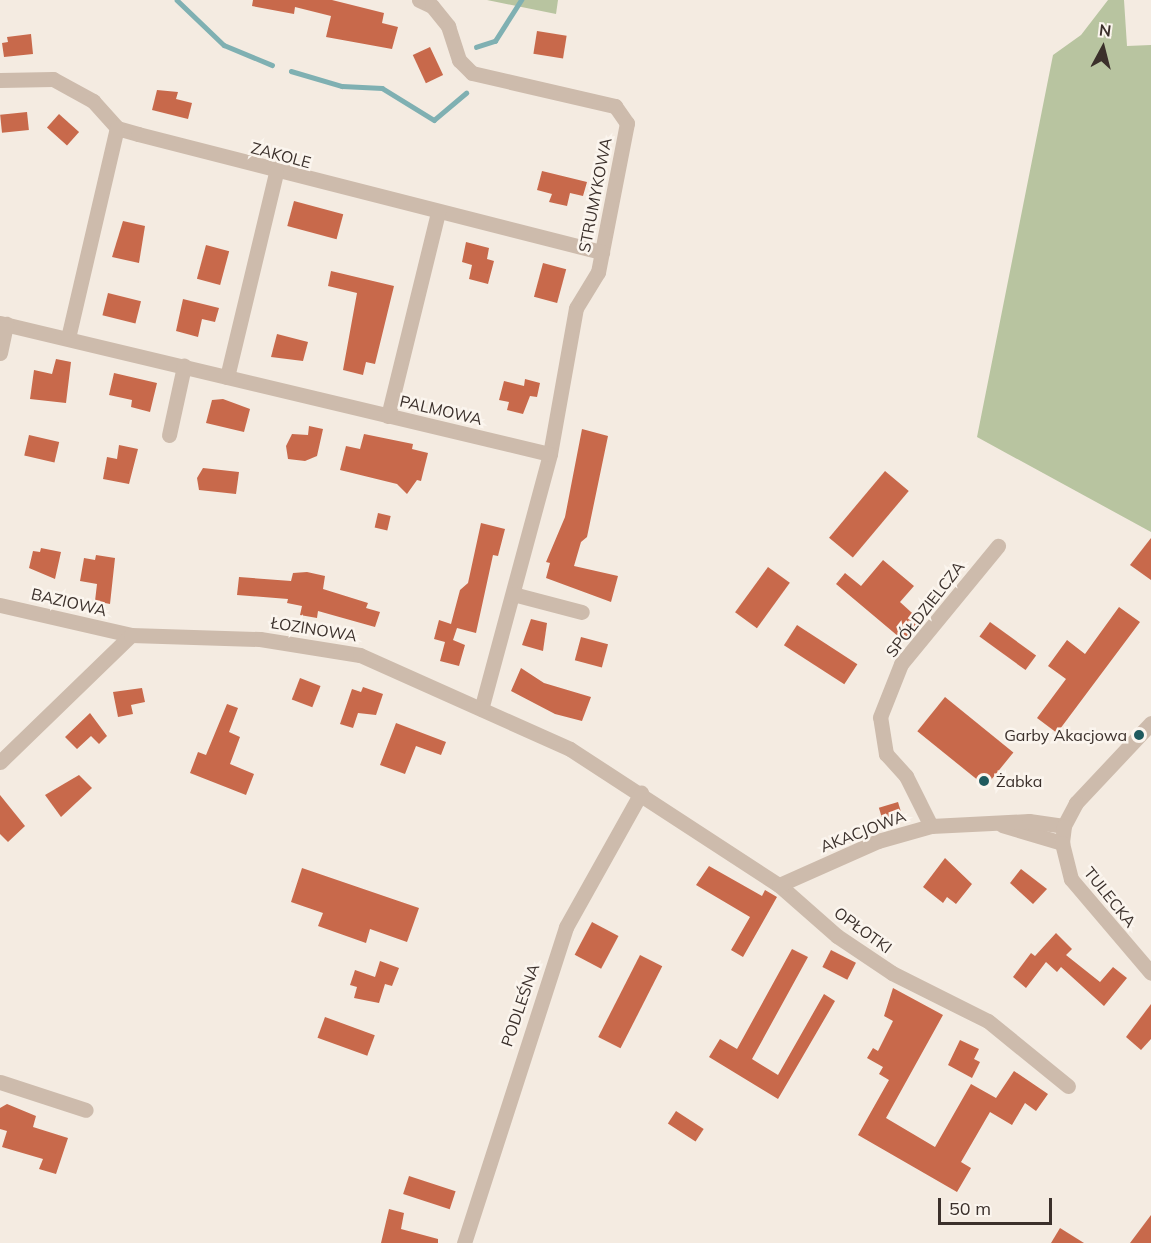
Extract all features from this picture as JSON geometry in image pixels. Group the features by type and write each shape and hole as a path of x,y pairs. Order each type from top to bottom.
{"street":[{"name":"STRUMYKOWA","path":"419,0 432,6 448,26 459,60 472,73 615,106 627,123 598,272 576,308 550,454"},
{"name":"ZAKOLE","path":"0,80 32,77 75,88 117,128 276,172 602,252"},
{"path":"68,338 117,128"},
{"path":"227,376 276,172"},
{"path":"388,416 438,212"},
{"name":"PALMOWA","path":"0,353 3,324 550,454"},
{"path":"169,435 184,366"},
{"path":"481,709 550,454"},
{"name":"SPÓŁDZIELCZA","path":"931,826 906,776 886,754 880,717 901,664 998,546"},
{"path":"513,594 582,612"},
{"name":"BAZIOWA","path":"0,605 131,634"},
{"path":"0,762 131,634"},
{"name":"ŁOZINOWA","path":"131,634 260,639 360,655 570,749 641,793"},
{"name":"TULECKA","path":"1151,723 1076,803 1064,826 1062,843 1071,879 1151,973"},
{"name":"OPŁOTKI","path":"641,793 779,885 837,936 892,973 988,1021 1068,1086"},
{"name":"PODLEŚNA","path":"464,1243 566,927 641,793"},
{"name":"AKACJOWA","path":"779,885 878,841 931,826 1029,821 1064,826"},
{"name":"AKACJOWA","path":"999,824 1062,843"},
{"path":"0,1082 86,1110"}],"green space":[{"path":"487,0 558,0 556,14"},
{"path":"1108,0 1124,0 1127,46 1151,45 1151,532 977,437 1053,55 1081,35"}],"building":[{"path":"253,0 332,0 384,13 382,23 398,27 392,49 326,37 331,16 295,7 294,14 252,6"},
{"path":"537,31 567,36 563,58 533,54"},
{"path":"31,34 33,54 4,57 2,43 8,42 7,37"},
{"path":"430,47 443,75 426,83 413,55"},
{"path":"157,90 178,92 176,99 192,103 188,119 152,110"},
{"path":"27,112 29,130 2,133 0,115"},
{"path":"59,114 79,132 67,145 47,127"},
{"path":"542,171 587,182 583,196 570,193 567,206 549,202 552,194 537,190"},
{"path":"294,201 343,214 337,239 287,226"},
{"path":"123,221 145,226 139,263 112,257"},
{"path":"466,242 489,248 487,259 494,261 488,284 469,279 472,265 462,262"},
{"path":"206,245 229,251 220,285 197,279"},
{"path":"543,263 566,269 557,303 534,297"},
{"path":"331,271 394,286 375,364 366,362 363,375 343,370 357,293 328,286"},
{"path":"108,293 141,301 135,324 102,315"},
{"path":"183,299 219,308 215,322 202,319 198,337 176,331"},
{"path":"277,334 308,342 303,361 271,357"},
{"path":"56,359 71,362 66,403 30,399 34,370 52,374"},
{"path":"114,373 157,383 150,412 131,407 132,400 109,395"},
{"path":"525,379 540,383 537,397 530,396 523,414 507,410 509,402 499,400 504,381 524,386"},
{"path":"223,399 250,409 244,432 206,423 212,400"},
{"path":"309,426 323,429 317,456 305,461 288,459 286,446 292,434 308,435"},
{"path":"582,429 608,436 587,537 581,542 574,566 618,576 611,602 546,578 550,563 546,562 565,517"},
{"path":"364,434 413,444 412,449 428,453 421,481 417,480 407,494 397,484 340,470 346,446 360,449"},
{"path":"29,435 59,442 54,462 24,455"},
{"path":"119,445 138,449 129,484 103,479 107,457 117,459"},
{"path":"203,468 239,472 236,494 199,490 197,478"},
{"path":"885,471 909,491 853,558 829,538"},
{"path":"378,513 391,516 387,531 375,528"},
{"path":"481,523 505,529 498,556 493,555 476,633 457,628 453,640 465,645 459,666 440,661 445,642 434,639 439,620 451,624 460,590 468,583"},
{"path":"1151,538 1151,580 1130,565"},
{"path":"41,548 61,552 55,579 29,568 33,551 40,552"},
{"path":"96,555 115,558 110,604 95,601 97,584 80,581 84,558 95,560"},
{"path":"883,560 914,586 900,602 922,622 905,642 836,584 845,573 861,586"},
{"path":"768,567 790,583 757,628 735,612"},
{"path":"307,572 325,576 323,589 368,603 366,608 380,612 375,627 318,611 317,618 300,615 302,606 287,603 288,599 237,595 239,577 291,581 293,573"},
{"path":"1119,607 1140,622 1057,733 1037,718 1066,679 1048,666 1067,640 1085,654"},
{"path":"531,619 547,623 543,651 522,645"},
{"path":"990,622 1036,656 1026,670 979,637"},
{"path":"797,625 857,664 844,684 784,645"},
{"path":"581,637 608,644 602,667 575,660"},
{"path":"521,668 544,683 591,697 582,721 555,714 511,691"},
{"path":"300,678 321,686 312,707 292,699"},
{"path":"363,687 383,694 376,715 358,713 353,728 340,724 352,689 361,692"},
{"path":"142,688 145,702 131,705 133,714 118,717 113,692"},
{"path":"945,697 1013,752 986,787 917,731"},
{"path":"227,704 238,708 229,732 240,737 230,764 254,774 246,795 190,773 198,752 206,755"},
{"path":"90,713 107,736 99,744 91,736 77,749 65,737"},
{"path":"396,723 446,742 441,755 416,746 405,774 380,765"},
{"path":"79,775 92,788 61,817 45,795"},
{"path":"0,795 25,826 8,842 0,834"},
{"path":"898,802 902,815 883,821 879,808"},
{"path":"945,858 972,884 956,904 947,897 943,903 923,887"},
{"path":"709,866 762,896 765,890 777,897 743,957 731,950 750,917 696,885"},
{"path":"302,868 419,908 407,942 370,929 366,943 318,926 323,913 291,902"},
{"path":"1021,869 1047,889 1033,904 1010,883"},
{"path":"592,922 618,936 601,969 575,955"},
{"path":"1056,933 1072,949 1066,955 1100,982 1113,967 1127,978 1104,1006 1061,967 1057,972 1046,962 1026,988 1013,977 1031,953 1035,956"},
{"path":"792,949 808,957 752,1059 778,1075 824,994 835,1001 778,1099 709,1057 720,1039 737,1049"},
{"path":"831,950 856,963 847,980 822,967"},
{"path":"640,955 662,966 621,1048 598,1037"},
{"path":"380,961 399,968 392,986 385,984 379,1003 354,998 357,987 350,985 355,970 375,977"},
{"path":"893,988 943,1015 886,1118 935,1147 971,1084 996,1098 1014,1071 1048,1094 1036,1111 1025,1103 1012,1125 990,1112 961,1162 971,1168 957,1192 858,1135 889,1080 879,1074 883,1067 867,1058 873,1048 878,1051 893,1021 884,1016"},
{"path":"1151,1004 1151,1039 1141,1050 1126,1037"},
{"path":"325,1017 375,1035 367,1056 317,1038"},
{"path":"960,1040 979,1049 974,1059 980,1062 972,1078 948,1065"},
{"path":"7,1104 36,1116 33,1127 68,1138 56,1174 39,1169 43,1159 2,1147 7,1131 0,1129 0,1108"},
{"path":"676,1111 704,1129 696,1142 668,1124"},
{"path":"409,1176 456,1191 450,1209 403,1194"},
{"path":"389,1209 404,1213 401,1229 438,1239 438,1243 381,1243"},
{"path":"1151,1215 1151,1243 1130,1243"},
{"path":"1060,1228 1084,1243 1051,1243"}],"waterway":[{"path":"177,0 224,45 272,65"},
{"path":"476,47 495,41 521,0"},
{"path":"291,71 342,86 382,88 434,120 466,93"}],"place":[{"name":"Garby Akacjowa","path":"1139,735"},
{"name":"Żabka","path":"984,781"}]}
